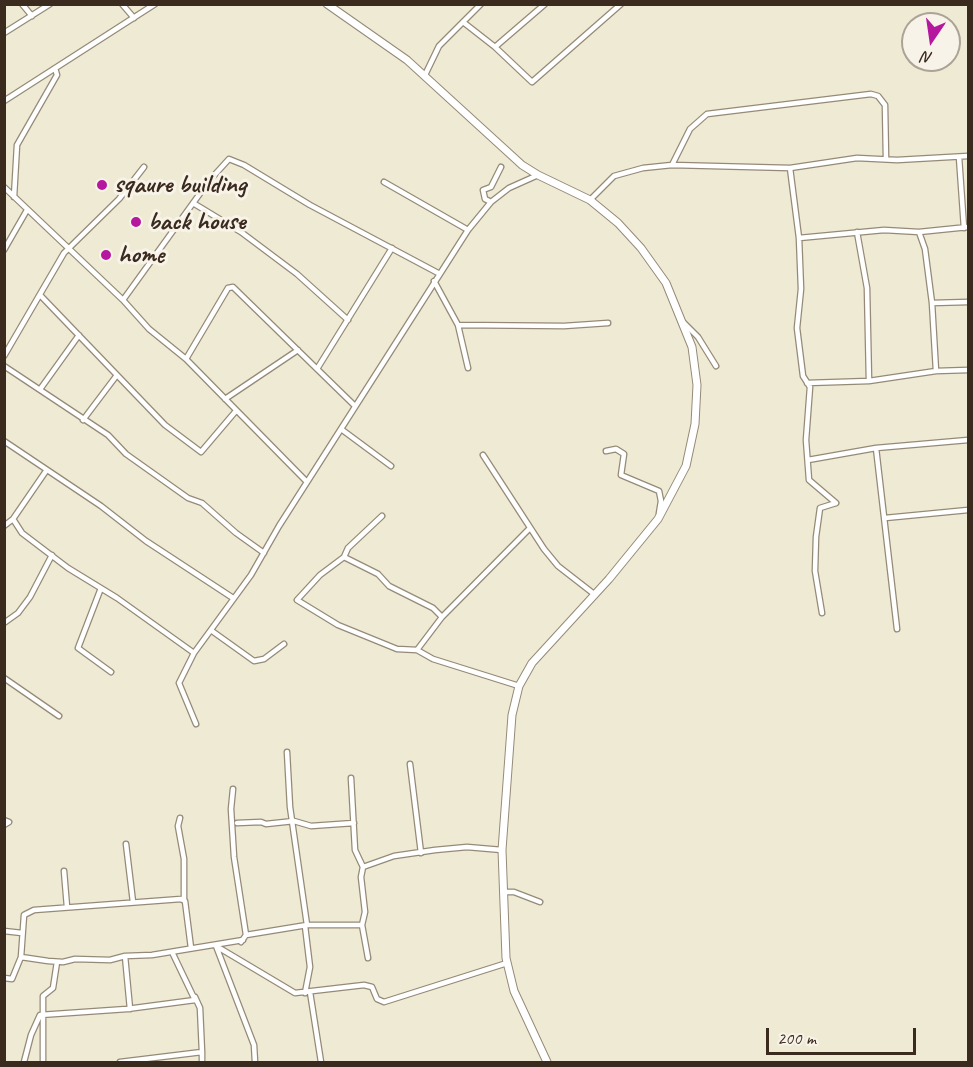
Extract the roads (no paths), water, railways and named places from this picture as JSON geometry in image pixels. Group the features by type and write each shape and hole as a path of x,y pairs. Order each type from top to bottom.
{"main road":[{"path":"327,4 384,42 425,75 503,150 538,176 590,201 618,223 641,248 666,283 692,347 697,385 695,424 686,466 658,519 594,594 548,642 532,663 519,686 510,732 502,850 507,963 514,991 547,1062"}],"street":[{"path":"22,4 32,16"},
{"path":"4,33 51,4"},
{"path":"122,4 134,18"},
{"path":"4,101 155,4"},
{"path":"425,75 439,46 481,4"},
{"path":"495,47 545,4"},
{"path":"463,22 495,47 532,82 621,4"},
{"path":"14,197 17,145 57,75 55,68"},
{"path":"672,165 690,129 707,114 871,94 878,96 885,105 886,159"},
{"path":"590,201 614,176 643,168 672,165 790,168 857,158 969,156"},
{"path":"799,238 857,232 967,228 959,157"},
{"path":"123,300 209,181 229,159 310,206 438,273"},
{"path":"4,356 69,248 98,221 144,167"},
{"path":"491,202 485,199 483,190 491,187 501,167"},
{"path":"790,168 799,238 801,289 797,328 803,376 810,387 809,480 836,503 820,508 816,537 816,571 822,613"},
{"path":"196,724 179,683 194,653 212,631 264,553 438,273 468,230 491,202 509,188 538,176"},
{"path":"384,182 468,230"},
{"path":"4,187 123,300 149,329 186,359 235,412 307,482"},
{"path":"193,203 241,232 297,274 348,320"},
{"path":"4,250 27,210"},
{"path":"919,231 925,249 932,303 936,371"},
{"path":"857,232 867,288 869,381"},
{"path":"317,369 392,249"},
{"path":"434,281 458,325 468,368"},
{"path":"186,359 228,288 233,287 355,406"},
{"path":"40,295 165,425 201,452 235,412"},
{"path":"932,303 969,302"},
{"path":"684,323 698,337 716,366"},
{"path":"458,325 564,327 608,324"},
{"path":"41,388 80,335"},
{"path":"225,399 298,350"},
{"path":"4,366 41,388 83,420 108,435 126,454 188,498 202,503 236,533 264,553"},
{"path":"807,382 869,381 936,371 969,370"},
{"path":"83,420 117,375"},
{"path":"341,429 391,466"},
{"path":"808,460 876,448 969,440"},
{"path":"4,441 101,506 146,541 233,598"},
{"path":"876,448 897,629"},
{"path":"606,451 616,449 624,454 621,475 659,491 661,501 658,519"},
{"path":"483,455 544,549 558,566 594,594"},
{"path":"6,523 14,519 46,471"},
{"path":"885,518 969,510"},
{"path":"382,516 348,548 344,558 320,575 297,600 348,629 397,649 417,650 434,659 519,686"},
{"path":"14,519 22,533 68,568 101,588 194,653"},
{"path":"417,650 442,617 531,528"},
{"path":"4,623 18,613 30,597 52,555"},
{"path":"344,558 378,574 389,586 433,608 442,617"},
{"path":"101,588 78,648 111,672"},
{"path":"212,631 254,661 264,659 284,644"},
{"path":"4,678 59,716"},
{"path":"287,752 310,967 308,992 321,1062"},
{"path":"410,764 421,853"},
{"path":"351,778 355,850 363,867 361,877 365,912 362,925 368,958"},
{"path":"232,789 234,857 245,937"},
{"path":"180,818 178,826 184,859 184,900 191,948"},
{"path":"237,823 261,822 267,825 294,821 311,826 354,823"},
{"path":"126,844 133,902"},
{"path":"363,867 374,861 467,847 502,850"},
{"path":"64,871 67,907"},
{"path":"505,892 514,892 540,902"},
{"path":"4,978 12,978 21,957 25,912 133,902 184,900"},
{"path":"21,957 57,962 75,959 110,960 124,956 152,955 306,926 362,925"},
{"path":"4,931 22,933"},
{"path":"172,952 237,944 245,937"},
{"path":"216,945 295,993 364,985 372,987 377,999 384,1002 507,963"},
{"path":"216,945 255,1045 255,1062"},
{"path":"43,1015 130,1009 195,1000 172,952"},
{"path":"172,952 200,1008 202,1062"},
{"path":"124,956 130,1009"},
{"path":"44,1062 43,996 53,988 57,962"},
{"path":"24,1062 31,1035 43,1015"},
{"path":"120,1062 202,1052"}],"place":[{"name":"sqaure building","path":"102,185"},
{"name":"back house","path":"136,222"},
{"name":"home","path":"106,255"}]}
